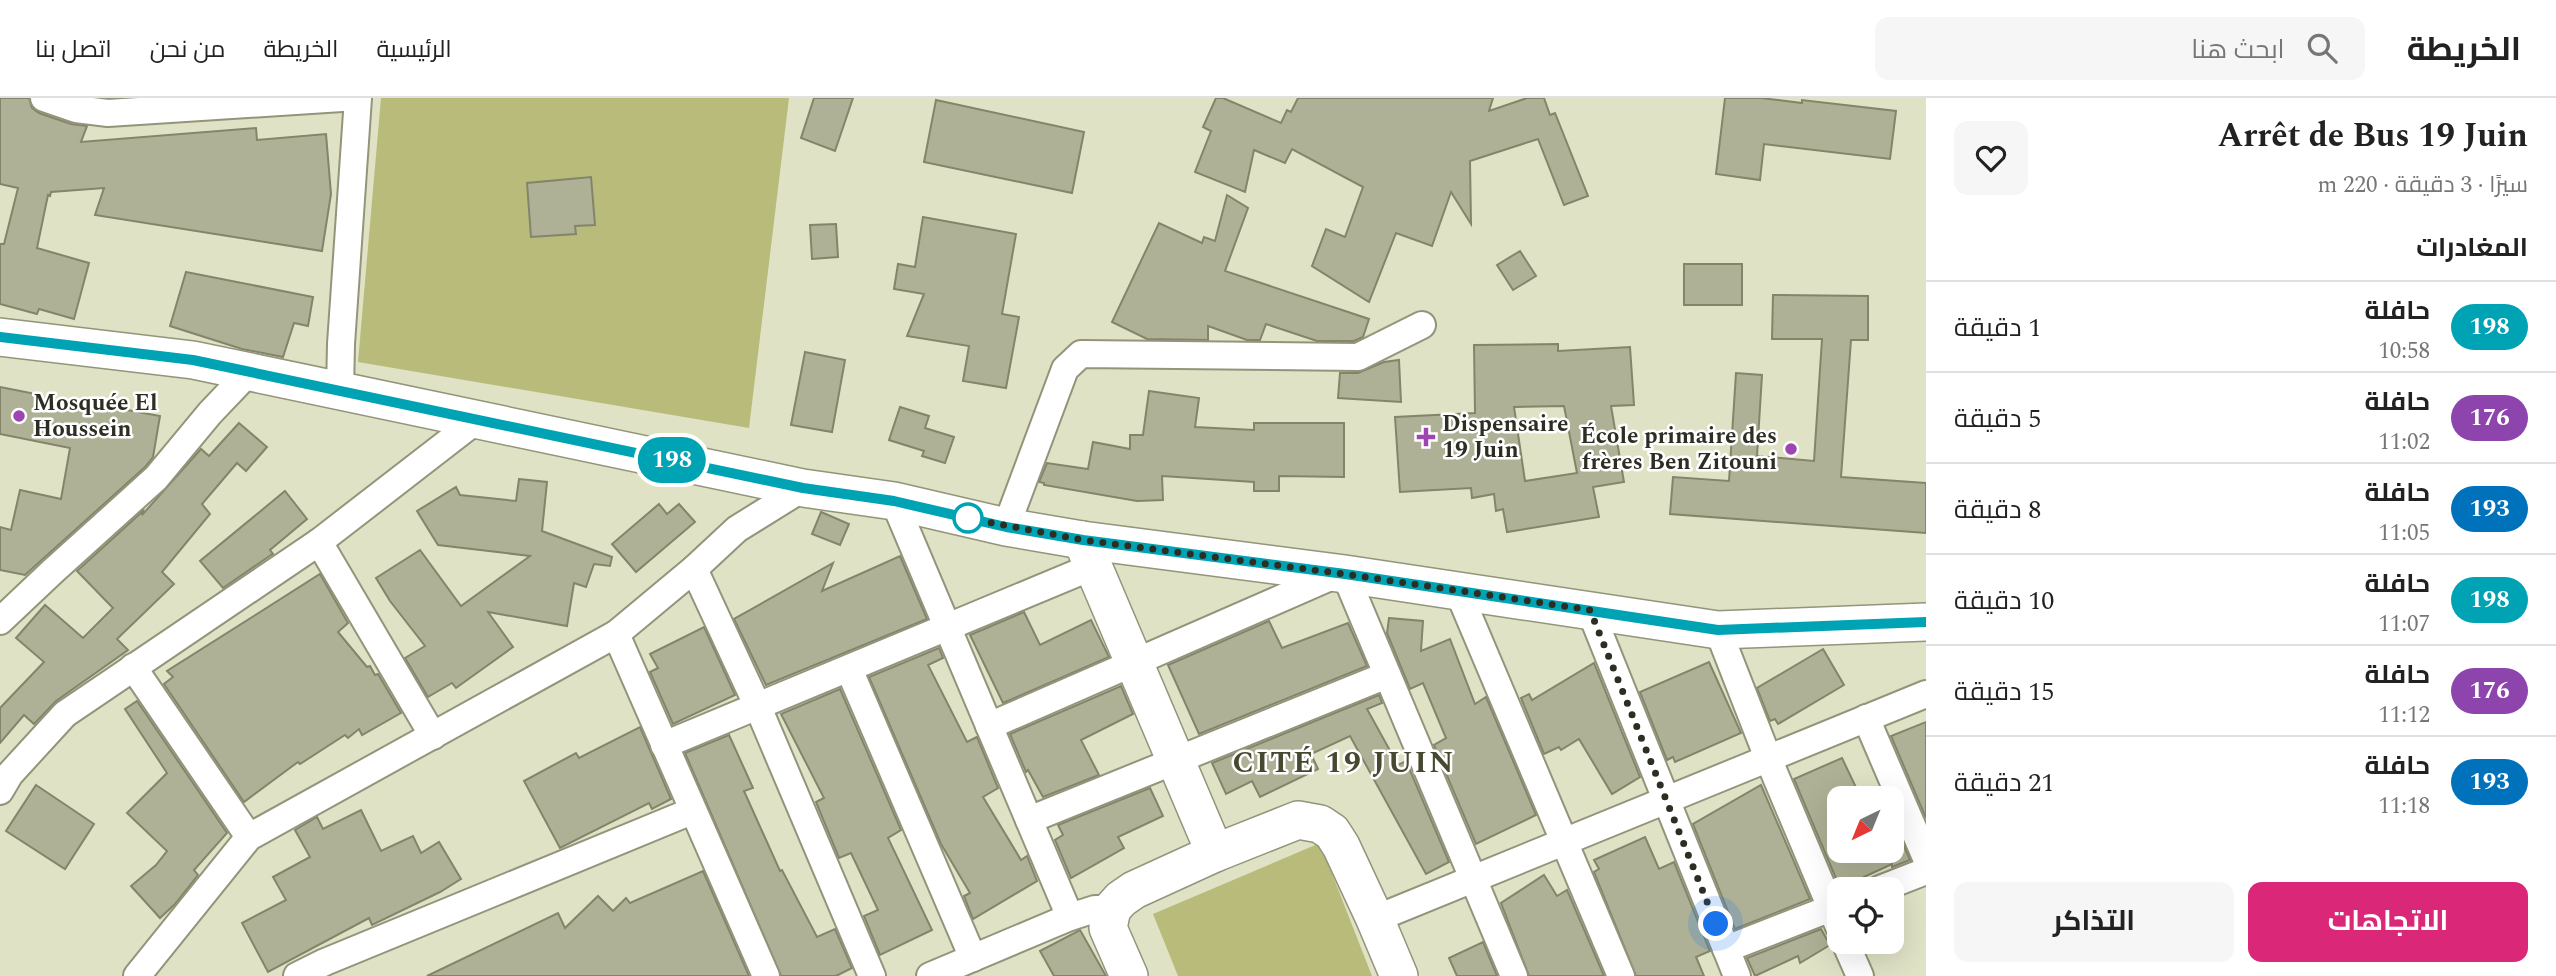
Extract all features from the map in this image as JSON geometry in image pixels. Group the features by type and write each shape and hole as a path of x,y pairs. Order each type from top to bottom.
{"main road":[{"path":"0,337 193,360 803,488 894,501 1006,527 1088,553 1341,574 1718,630 1926,622"},
{"path":"1088,553 1215,853"},
{"path":"1129,976 1108,928 1112,909 1121,898 1215,853 1298,820 1320,824 1332,832 1375,919 1399,976"}],"street":[{"path":"44,98 76,109 108,113 342,98"},
{"path":"340,391 358,98"},
{"path":"1006,527 1065,369 1081,354 1358,357 1422,325"},
{"path":"0,621 156,478 210,413 249,372"},
{"path":"0,791 9,774 65,715 318,542 478,419"},
{"path":"136,976 249,837 616,634 737,529 803,488"},
{"path":"894,501 1070,917"},
{"path":"318,542 433,736"},
{"path":"664,745 947,627 1088,553"},
{"path":"694,569 758,707 872,976"},
{"path":"989,726 1341,574 1387,675 1514,976"},
{"path":"1458,591 1622,976"},
{"path":"1590,610 1737,976"},
{"path":"1718,630 1768,758 1827,891"},
{"path":"616,634 766,976"},
{"path":"133,667 249,837"},
{"path":"849,669 973,958"},
{"path":"1029,820 1387,675"},
{"path":"1375,919 1926,694"},
{"path":"1866,718 1926,858"},
{"path":"297,976 692,811"},
{"path":"1904,880 1926,871"},
{"path":"930,976 1070,917 1096,909 1112,909"},
{"path":"1726,949 1827,917"},
{"path":"1850,954 1860,976"}],"green space":[{"path":"381,98 789,98 749,428 358,362"},
{"path":"1320,843 1372,976 1178,976 1153,914"}],"building":[{"path":"0,98 29,98 32,108 39,113 71,124 87,126 81,142 256,128 257,140 326,134 331,194 322,251 95,215 104,188 51,192 50,196 48,195 37,248 89,263 74,319 39,309 37,314 0,304 0,244 4,244 18,188 0,184"},
{"path":"814,98 853,98 835,151 801,138"},
{"path":"1216,98 1223,98 1281,123 1287,110 1291,112 1298,98 1493,98 1489,111 1527,98 1544,98 1550,115 1555,113 1588,196 1564,205 1538,139 1470,161 1471,224 1451,192 1432,246 1396,233 1369,302 1312,266 1326,229 1345,237 1363,187 1292,149 1285,163 1254,150 1245,192 1195,172 1211,131 1203,127"},
{"path":"1725,98 1761,98 1802,103 1802,100 1896,111 1890,159 1764,144 1760,180 1716,174"},
{"path":"936,100 1084,132 1072,193 924,162"},
{"path":"591,177 595,225 575,226 576,234 531,237 527,183"},
{"path":"1227,195 1248,208 1225,271 1369,319 1363,337 1354,341 1317,341 1266,324 1260,340 1247,340 1208,326 1208,340 1147,339 1112,322 1159,223 1202,243 1204,237 1215,241"},
{"path":"923,217 1016,234 1002,314 1019,317 1006,388 963,381 969,346 907,336 924,294 894,289 898,264 915,267"},
{"path":"836,224 838,257 812,259 810,225"},
{"path":"1520,251 1536,276 1513,290 1497,265"},
{"path":"1684,264 1742,264 1742,305 1684,305"},
{"path":"186,272 313,297 308,326 294,323 283,357 242,349 170,326"},
{"path":"1773,295 1868,296 1868,340 1851,340 1841,477 1926,483 1926,533 1670,514 1673,477 1729,481 1736,373 1762,375 1757,456 1814,461 1822,339 1772,339"},
{"path":"1558,344 1558,351 1630,347 1634,405 1611,406 1624,482 1593,487 1599,517 1507,532 1503,509 1496,511 1494,494 1472,498 1471,488 1400,492 1395,417 1475,413 1474,345","holes":["1564,406 1577,473 1525,481 1514,407"]},
{"path":"805,352 845,360 832,432 791,425"},
{"path":"1399,360 1401,402 1338,398 1340,373 1358,373 1384,362"},
{"path":"0,387 99,411 100,405 160,416 153,457 145,467 25,575 0,570 0,527 11,530 20,490 61,499 70,448 0,434"},
{"path":"1149,391 1199,398 1195,427 1254,430 1254,423 1344,423 1344,477 1279,476 1279,491 1254,491 1254,482 1162,476 1163,500 1137,501 1039,482 1047,463 1088,469 1093,442 1130,449 1130,435 1143,435"},
{"path":"900,407 929,416 925,428 954,437 945,463 922,456 924,451 889,440"},
{"path":"239,423 267,447 246,471 237,463 202,504 210,514 162,572 174,584 117,639 128,650 56,701 34,724 24,715 0,743 0,708 44,662 16,638 45,605 83,638 113,608 77,571 143,511 142,515 201,449 209,456"},
{"path":"519,479 547,482 542,531 612,557 610,566 594,564 586,587 574,583 567,626 488,612 513,647 456,688 452,683 428,697 405,658 425,646 376,578 420,550 461,606 530,556 438,545 417,511 456,487 460,495 516,501"},
{"path":"285,491 307,519 270,550 273,554 223,588 200,561"},
{"path":"659,504 667,514 679,504 695,522 636,572 612,544"},
{"path":"821,512 849,524 840,545 812,534"},
{"path":"900,556 927,619 766,685 734,619 833,563 822,591"},
{"path":"320,574 348,623 338,632 367,667 370,666 375,675 378,674 401,713 362,735 359,729 348,738 345,735 300,764 298,762 244,802 164,684 173,677 167,671"},
{"path":"1024,612 1040,645 1091,620 1109,657 1003,703 970,635"},
{"path":"1389,618 1423,621 1421,651 1450,639 1475,704 1486,697 1536,815 1476,844 1434,745 1446,738 1423,683 1410,689 1387,633"},
{"path":"1269,621 1282,648 1348,623 1367,666 1199,734 1168,665"},
{"path":"704,627 735,695 673,724 650,672 658,668 650,654"},
{"path":"939,648 943,658 928,665 967,742 977,737 998,788 983,797 1021,860 1027,856 1037,881 973,919 964,896 970,893 941,844 869,677"},
{"path":"1823,649 1844,685 1778,724 1775,719 1770,721 1757,688"},
{"path":"1709,662 1741,733 1675,762 1673,757 1667,760 1640,692"},
{"path":"1594,663 1640,777 1612,794 1579,739 1561,750 1559,747 1544,754 1521,698 1529,694 1532,700"},
{"path":"1121,686 1133,714 1081,740 1099,775 1043,797 1028,770 1026,772 1010,734"},
{"path":"840,689 901,830 888,838 932,930 880,955 864,916 878,910 851,853 839,858 816,802 824,798 781,714"},
{"path":"1379,695 1382,703 1367,709 1398,765 1406,761 1449,862 1426,874 1350,736 1311,754 1318,769 1260,797 1252,781 1226,794 1212,763"},
{"path":"137,701 227,833 194,870 198,875 160,918 131,886 156,865 167,851 127,813 167,773 125,709"},
{"path":"1926,722 1926,818 1891,736"},
{"path":"640,727 671,799 652,809 649,803 560,848 524,781 576,753 579,758"},
{"path":"729,735 753,788 744,791 780,871 782,870 817,937 835,929 852,968 836,976 781,976 685,753"},
{"path":"1842,758 1855,786 1827,786 1827,857 1794,779"},
{"path":"36,785 94,824 65,869 6,831"},
{"path":"1761,785 1810,899 1735,929 1693,824"},
{"path":"1150,788 1163,816 1118,837 1124,848 1071,878 1055,840 1063,835 1058,825"},
{"path":"361,810 381,851 413,836 421,853 439,842 461,879 372,925 369,918 268,972 242,923 286,900 273,877 310,857 295,830 317,817 323,829"},
{"path":"1645,837 1659,869 1674,862 1710,951 1696,957 1704,976 1636,976 1594,872 1599,869 1594,860"},
{"path":"1904,846 1910,860 1904,862"},
{"path":"1829,863 1902,863 1892,867 1892,864 1864,877 1835,877"},
{"path":"703,871 749,976 427,976 558,913 565,928 598,896 613,911 626,898 630,903"},
{"path":"1544,875 1557,896 1567,890 1604,976 1529,976 1501,903"},
{"path":"1821,929 1827,940 1827,947 1800,963 1798,956 1755,976 1747,958"},
{"path":"1080,930 1106,976 1054,976 1040,951"},
{"path":"1483,942 1497,976 1457,976 1449,958"}],"bus line":[{"name":"198","path":"0,337 193,360 803,488 894,501 1006,527 1083,540 1345,574 1718,630 1926,622"}],"place":[{"name":"Mosquée El Houssein","path":"19,416"},
{"name":"Dispensaire 19 Juin","path":"1426,437"},
{"name":"École primaire des frères Ben Zitouni","path":"1791,449"}],"district":[{"name":"CITÉ 19 JUIN","path":"1344,763"}],"route":[{"path":"968,518 961,517 1083,540 1345,574 1590,610 1716,924"}]}
